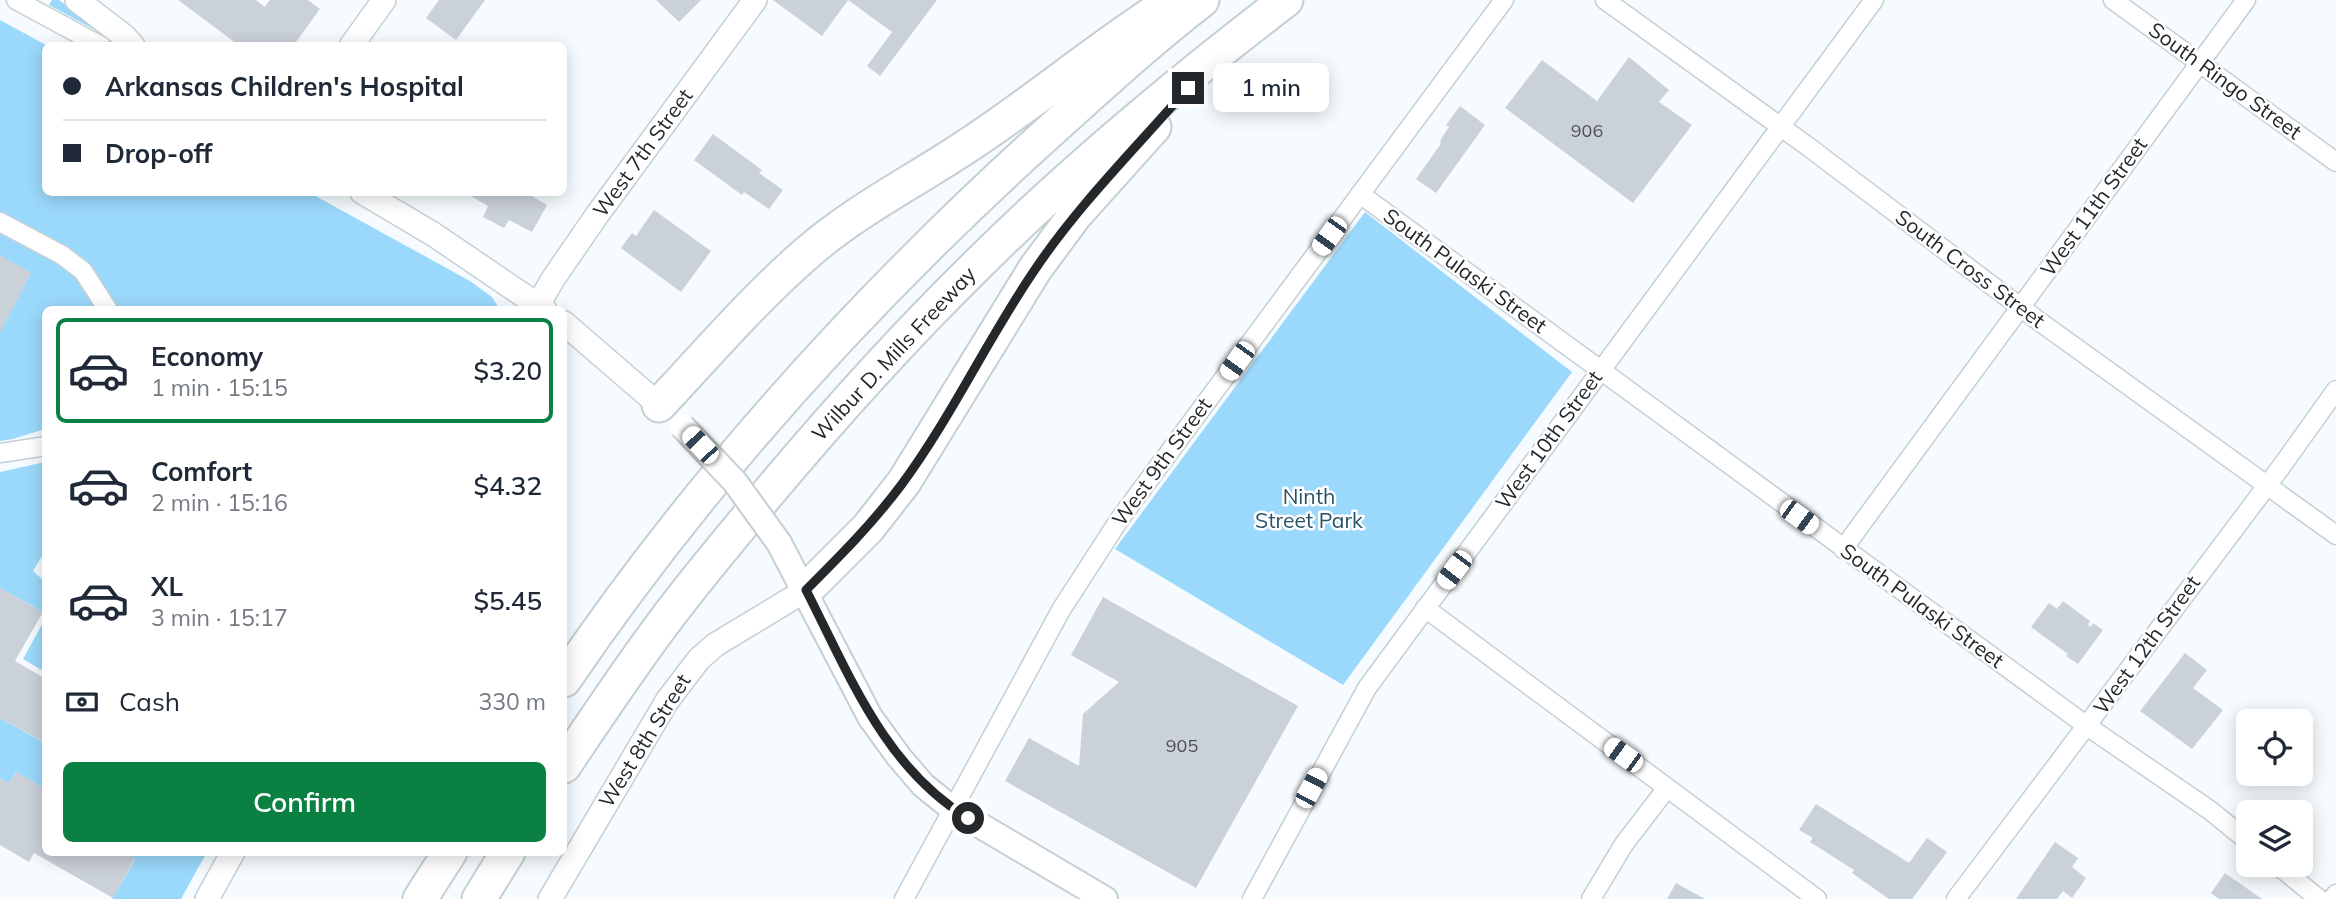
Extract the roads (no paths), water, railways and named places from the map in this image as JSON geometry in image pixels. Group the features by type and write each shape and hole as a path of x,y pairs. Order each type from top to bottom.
{"highway":[{"path":"671,416 772,285 835,229 880,198 962,150 1124,31 1174,0"},
{"path":"567,676 674,530 770,414 851,324 966,207 1153,39 1202,0"},
{"name":"Wilbur D. Mills Freeway","path":"567,762 623,679 689,590 856,391 971,270 1038,207 1145,111 1286,0"},
{"path":"806,590 868,528 904,482 1009,309 1075,215 1220,51"},
{"path":"420,899 447,856"},
{"path":"479,899 506,856"}],"main road":[{"path":"671,416 735,482 779,542 880,732 923,785 954,810 1105,899"}],"street":[{"path":"16,0 94,42"},
{"path":"77,0 129,42"},
{"path":"354,42 384,0"},
{"name":"West 7th Street","path":"541,306 597,215 755,0"},
{"name":"West 9th Street","path":"905,899 1061,610 1119,520 1504,0"},
{"name":"South Cross Street","path":"1605,0 2336,535"},
{"name":"West 10th Street","path":"1252,899 1367,688 1874,0"},
{"name":"South Ringo Street","path":"2113,0 2336,162"},
{"name":"West 11th Street","path":"1843,549 2246,0"},
{"name":"South Pulaski Street","path":"1360,194 1843,549 2236,831"},
{"path":"369,196 433,234 537,306"},
{"path":"0,222 62,255 83,271 105,306"},
{"path":"567,326 671,416"},
{"name":"West 12th Street","path":"1956,899 2336,390"},
{"path":"0,453 42,447"},
{"name":"West 8th Street","path":"550,899 678,684 715,645 806,590"},
{"path":"1425,608 1818,899"},
{"path":"1591,899 1624,844 1667,788"},
{"path":"207,899 231,856"},
{"path":"2292,877 2319,899"},
{"path":"2332,899 2336,894"}],"park label":[{"name":"Ninth Street Park","path":"1309,509"}]}
